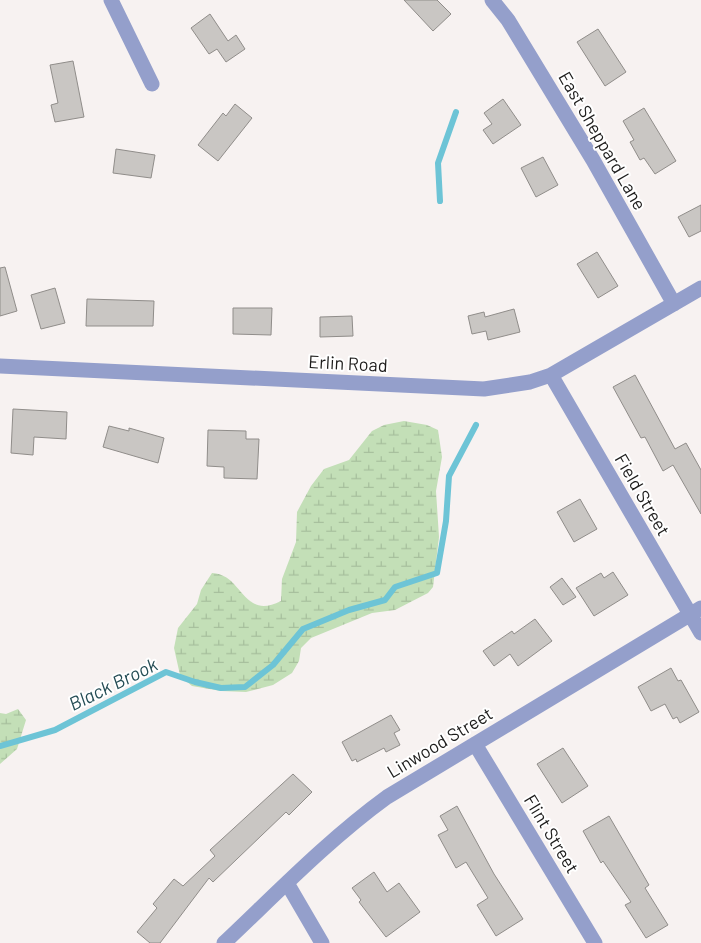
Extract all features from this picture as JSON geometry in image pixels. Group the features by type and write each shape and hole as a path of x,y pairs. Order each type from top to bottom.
{"street":[{"path":"111,0 152,84"},
{"name":"East Sheppard Lane","path":"492,0 508,20 593,160 674,304"},
{"name":"Erlin Road","path":"0,366 484,389 530,382 552,375 701,288"},
{"name":"Field Street","path":"552,375 696,611 701,633"},
{"name":"Linwood Street","path":"224,943 361,816 387,797 696,611"},
{"name":"Flint Street","path":"475,744 595,943"},
{"path":"287,883 322,943"}],"green space":[{"path":"404,421 427,425 438,430 442,457 436,491 439,537 433,587 428,593 395,610 372,613 311,638 301,648 299,661 292,673 273,685 246,692 221,691 192,686 180,675 174,648 178,628 197,604 201,590 212,573 222,575 250,601 258,605 268,606 281,601 282,579 296,542 297,512 311,486 324,469 349,460 372,431 384,425"},
{"path":"18,709 26,720 17,749 0,764 0,713 6,714"}],"building":[{"path":"404,0 437,0 451,14 433,31"},
{"path":"210,14 228,41 236,35 245,49 226,62 217,49 209,54 191,28"},
{"path":"598,29 626,72 605,86 577,42"},
{"path":"73,61 84,117 55,122 51,105 58,103 50,65"},
{"path":"503,99 521,125 493,144 483,130 492,124 484,113"},
{"path":"235,104 252,118 218,161 198,145 223,113 226,116"},
{"path":"644,108 676,161 655,174 644,158 640,160 630,142 634,140 623,121"},
{"path":"116,149 155,155 151,178 113,173"},
{"path":"543,157 558,185 536,197 521,168"},
{"path":"701,205 701,231 689,237 678,217"},
{"path":"597,252 618,286 598,298 577,264"},
{"path":"5,267 17,311 0,316 0,268"},
{"path":"55,288 65,323 41,329 31,295"},
{"path":"87,299 154,301 153,326 86,326"},
{"path":"233,308 272,308 271,335 233,334"},
{"path":"514,309 520,332 488,340 486,331 472,334 468,316 484,312 485,317"},
{"path":"352,316 353,336 320,337 320,317"},
{"path":"635,375 675,449 686,443 701,470 701,514 673,465 663,471 645,437 641,438 613,387"},
{"path":"13,409 67,412 66,439 34,437 33,455 11,453"},
{"path":"109,426 129,431 129,428 164,438 158,463 103,447"},
{"path":"208,430 246,431 246,439 259,439 257,479 224,478 224,467 207,466"},
{"path":"580,499 597,529 574,542 557,512"},
{"path":"613,572 628,595 594,616 576,588 601,573 604,578"},
{"path":"562,578 576,597 563,605 550,587"},
{"path":"535,619 552,641 518,666 510,654 494,666 483,651 512,631 514,634"},
{"path":"671,668 678,681 681,680 699,712 680,723 677,717 673,719 665,704 651,711 638,687"},
{"path":"391,715 400,730 394,733 400,745 386,752 384,748 357,762 356,759 352,761 342,742"},
{"path":"563,748 588,786 562,803 537,764"},
{"path":"293,774 312,792 289,815 286,812 213,882 209,878 160,943 150,943 137,932 157,908 153,904 174,879 183,886 215,856 210,850"},
{"path":"457,806 494,874 523,919 496,936 477,905 488,898 466,862 456,868 438,835 448,830 440,816"},
{"path":"609,816 649,885 645,888 668,925 646,938 625,905 631,902 603,861 601,863 583,831"},
{"path":"374,872 387,892 399,883 420,912 386,937 359,902 361,900 352,888"}],"waterway":[{"name":"Black Brook","path":"440,201 438,163 456,112"},
{"name":"Black Brook","path":"0,746 55,730 166,672 195,682 221,688 245,687 273,665 303,629 349,610 385,600 395,587 437,573 446,521 449,476 476,425"}]}
